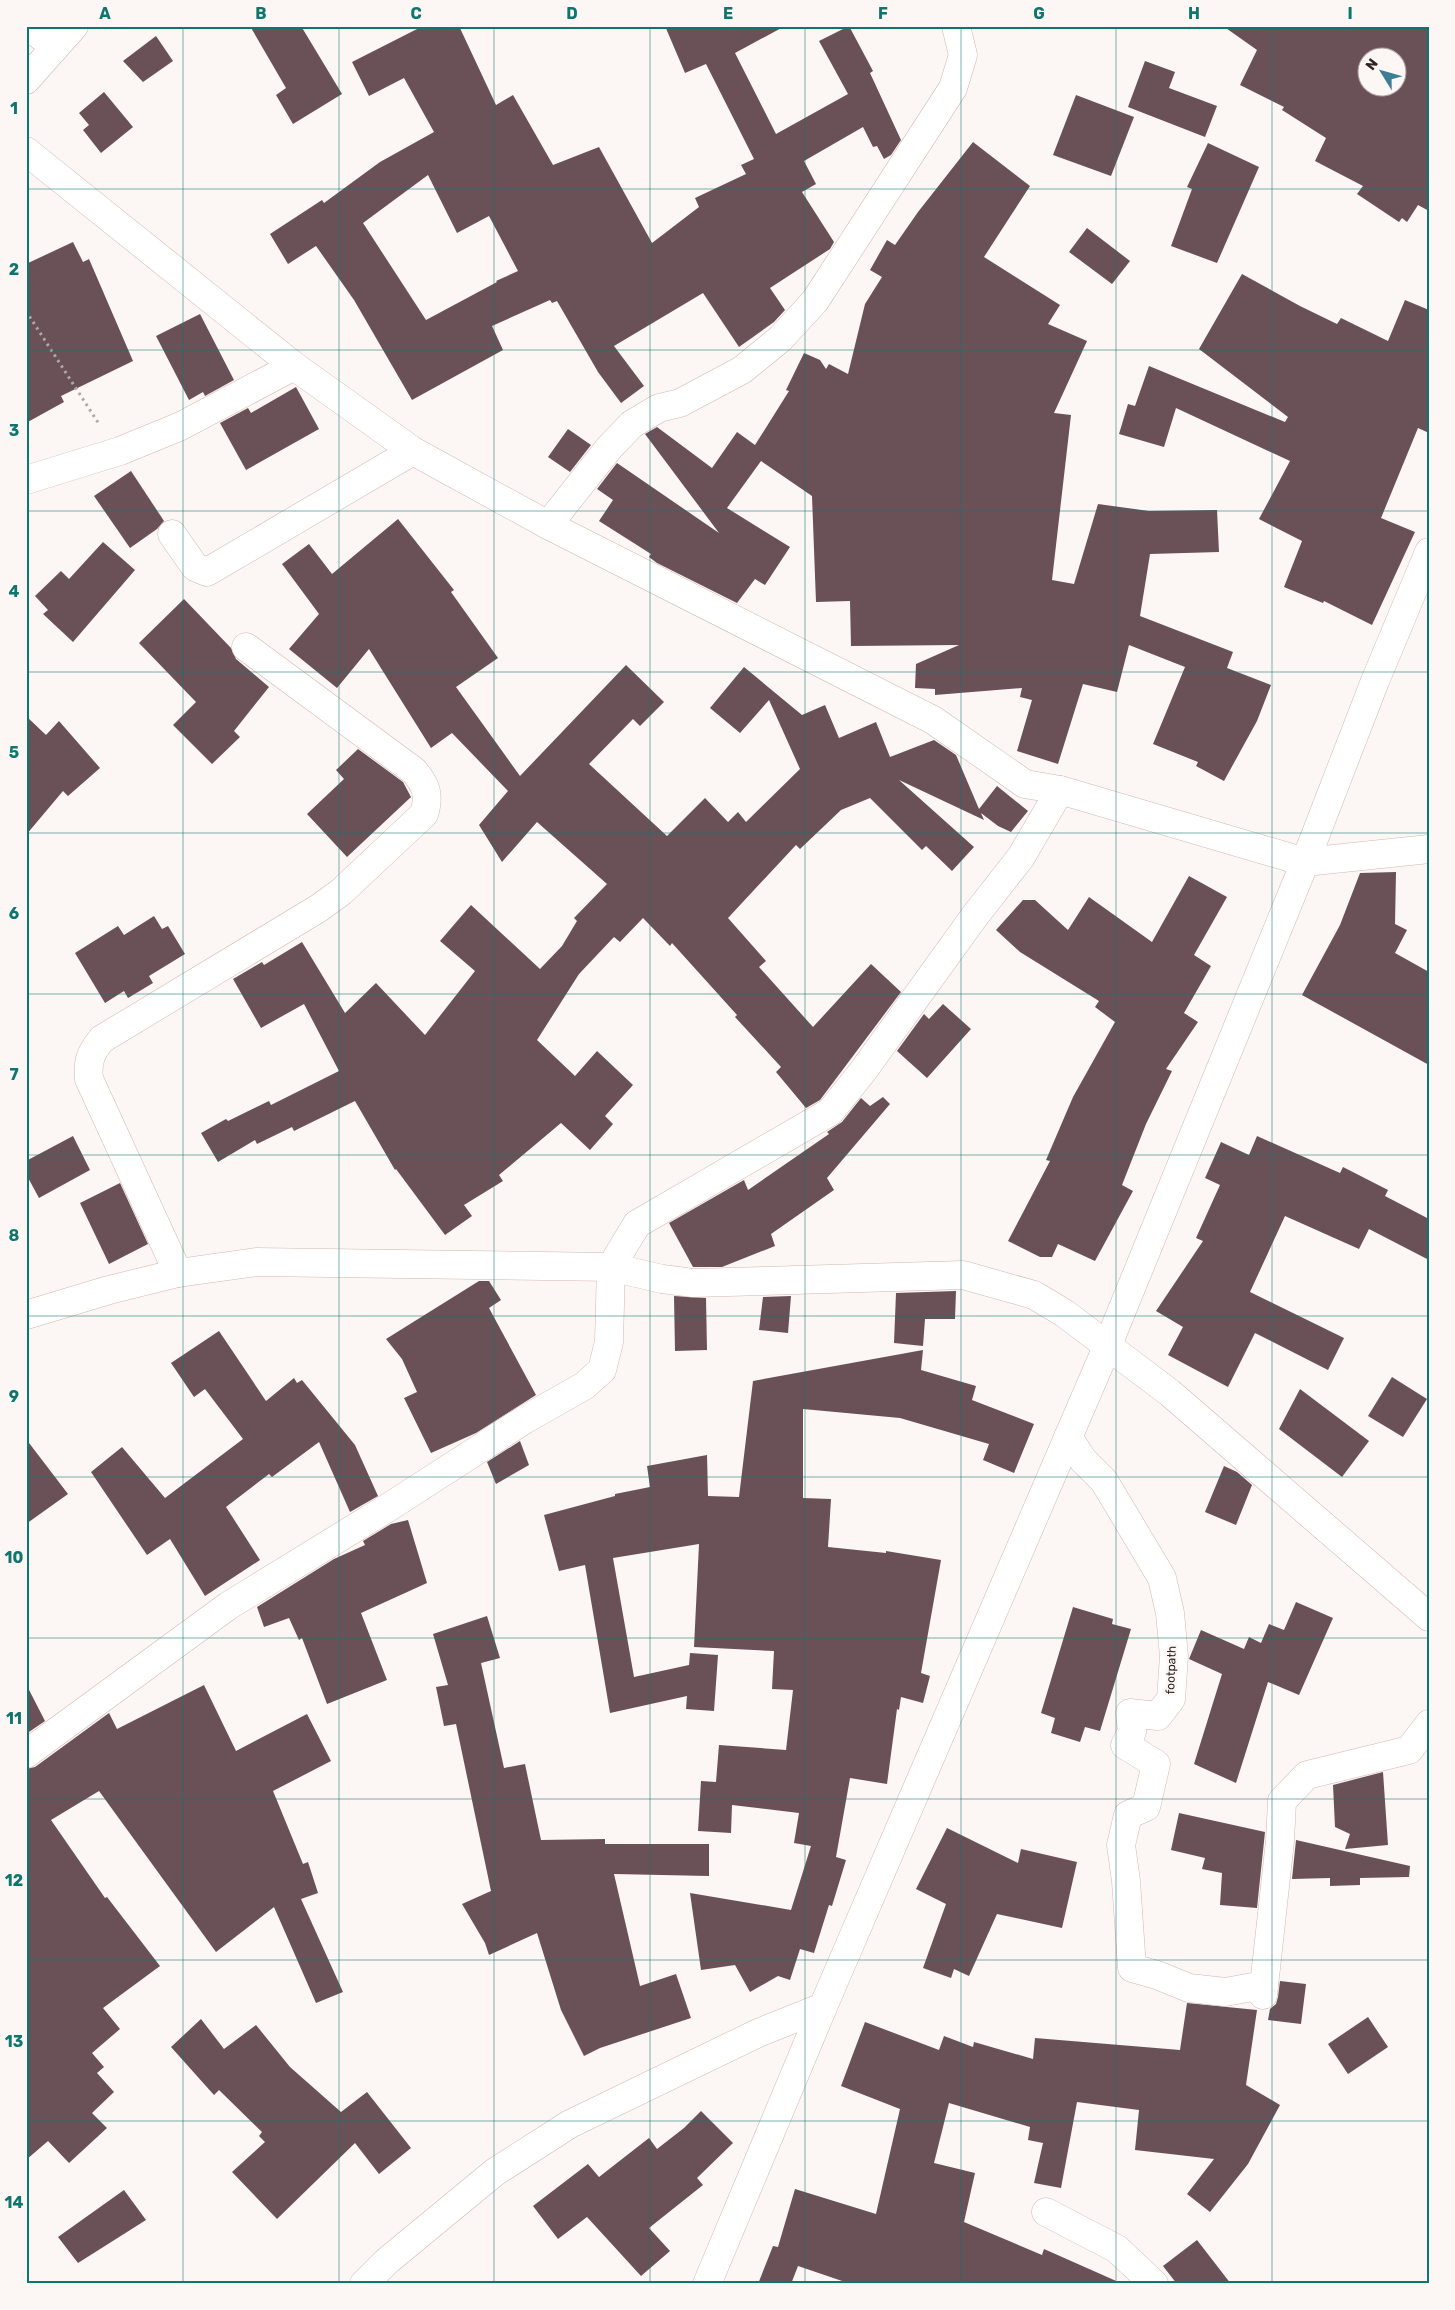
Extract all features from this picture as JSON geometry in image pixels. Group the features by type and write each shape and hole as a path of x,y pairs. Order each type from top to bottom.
{"street":[{"path":"28,26 55,47"},
{"path":"26,80 74,26"},
{"path":"548,525 609,448 632,424 660,408 680,403 742,370 780,339 815,301 953,88 963,55 956,26"},
{"path":"26,151 294,366 413,452 548,525 933,720 1025,784 1060,790 1305,862 1429,849"},
{"path":"26,480 120,451 181,426 294,366"},
{"path":"172,534 194,567 207,572 413,452"},
{"path":"707,2284 823,2007 1107,1347 1305,862 1375,681 1429,552"},
{"path":"178,1273 89,1078 87,1063 92,1051 102,1039 319,908 341,892 424,814 429,799 424,783 414,770 246,647"},
{"path":"26,1754 228,1606 389,1507 524,1420 584,1386 602,1370 609,1342 611,1267 637,1224 830,1112 863,1071 974,917 1021,857 1060,790"},
{"path":"26,1315 109,1290 178,1273 265,1262 611,1267 662,1279 693,1283 963,1275 1034,1294 1064,1313 1170,1393 1429,1617"},
{"name":"footpath","path":"1068,1437 1083,1460 1104,1481 1162,1578 1170,1613 1174,1656 1171,1699 1158,1716 1130,1713 1132,1732 1125,1745 1156,1764 1146,1807 1128,1815 1121,1845 1126,1881 1132,1968 1157,1975 1189,1988 1225,1992 1264,1990 1280,1841 1282,1802 1307,1775 1409,1750 1429,1724"},
{"path":"364,2284 387,2261 495,2172 570,2124 758,2033 823,2007"},
{"path":"1046,2212 1117,2250 1154,2284"}],"path":[{"path":"26,311 102,430 120,451"}],"building":[{"path":"250,26 301,26 342,94 293,124 276,95 286,88"},
{"path":"423,26 459,26 496,105 513,95 553,165 599,147 652,243 699,207 695,198 746,174 741,165 754,159 706,64 685,73 665,26 785,26 735,53 776,134 848,94 819,41 849,26 873,71 870,73 901,140 891,155 884,159 877,146 873,147 863,127 804,161 816,184 802,192 834,242 830,249 770,288 785,310 774,322 739,347 703,293 614,346 644,386 621,403 598,372 557,301 552,303 550,300 492,326 503,350 412,400 354,300 316,246 288,264 270,234 322,200 324,203 380,162 434,132 404,78 369,96 352,62","holes":["428,175 457,233 489,216 518,271 496,281 426,320 363,223"]},
{"path":"1223,26 1429,26 1429,211 1418,205 1407,222 1402,218 1399,222 1357,194 1363,186 1315,161 1326,138 1282,110 1284,107 1240,85 1257,50"},
{"path":"156,36 173,61 143,82 123,61"},
{"path":"1145,61 1175,72 1169,88 1217,106 1205,137 1128,107"},
{"path":"104,92 133,127 101,153 83,130 89,125 79,113"},
{"path":"1076,95 1134,117 1111,176 1053,155"},
{"path":"973,142 1030,186 984,257 1060,305 1048,324 1087,341 1054,413 1071,415 1052,580 1074,584 1098,504 1149,511 1217,510 1219,552 1150,554 1140,616 1233,652 1227,668 1271,685 1257,721 1224,781 1196,766 1198,762 1153,744 1185,667 1129,645 1117,692 1083,684 1058,764 1017,751 1032,700 1020,697 1022,688 935,695 935,689 915,688 916,664 959,645 851,646 850,601 816,602 812,496 761,461 727,508 790,547 765,585 755,579 737,603 657,563 649,557 651,554 599,521 613,500 597,489 617,463 719,533 645,434 657,427 712,468 737,432 755,445 789,391 786,390 804,353 820,360 826,369 829,364 848,374 865,304 882,277 870,270 887,240 895,245 918,212"},
{"path":"1208,143 1259,167 1217,263 1171,246 1192,189 1187,187"},
{"path":"1087,228 1130,261 1112,284 1069,252"},
{"path":"73,242 83,262 89,259 133,361 61,396 64,402 26,423 26,264"},
{"path":"1242,274 1337,324 1341,318 1388,341 1405,300 1429,310 1429,433 1418,428 1381,518 1415,532 1372,625 1324,601 1323,603 1284,587 1302,541 1259,519 1290,461 1176,408 1164,447 1119,434 1128,404 1135,406 1149,366 1285,422 1288,417 1199,349"},
{"path":"200,314 234,380 205,396 203,392 189,400 156,336"},
{"path":"296,387 319,429 246,470 220,423 248,408 251,413"},
{"path":"568,429 591,445 570,472 548,457"},
{"path":"131,471 164,521 157,529 130,548 94,496"},
{"path":"398,519 454,590 451,592 498,658 456,687 520,776 626,665 664,702 640,726 633,719 589,764 667,836 705,798 728,822 738,812 746,822 800,769 769,700 740,733 710,708 744,667 802,715 825,705 839,738 876,722 890,757 934,740 956,755 979,809 997,786 1028,811 1011,832 998,826 981,813 984,820 899,780 974,847 952,871 926,846 922,850 870,798 841,810 800,849 796,845 728,918 766,961 759,967 813,1027 871,964 901,992 820,1100 806,1108 776,1072 781,1067 735,1017 737,1015 672,943 670,946 643,918 620,942 614,937 579,974 537,1040 575,1076 597,1051 633,1085 605,1116 613,1124 590,1150 561,1123 499,1175 503,1181 464,1205 472,1216 445,1235 395,1170 355,1101 294,1131 292,1127 257,1144 255,1140 218,1162 201,1133 226,1119 228,1121 269,1101 271,1105 339,1071 304,1004 261,1028 233,979 262,962 264,965 302,942 345,1013 376,983 425,1035 475,971 440,941 471,905 540,969 562,946 577,921 574,918 607,884 537,822 502,862 479,825 508,791 452,733 431,748 369,649 337,688 289,649 319,614 282,564 309,544 332,574"},
{"path":"103,542 135,570 73,642 43,614 48,610 35,596 61,571 69,579"},
{"path":"184,599 231,648 236,659 269,687 234,731 240,737 212,764 173,725 196,702 139,643"},
{"path":"26,716 46,735 59,721 100,768 68,796 63,791 26,835"},
{"path":"358,749 403,782 411,797 347,857 307,814 344,779 336,770"},
{"path":"1396,872 1395,924 1407,930 1395,953 1429,972 1429,1065 1302,995 1340,925 1360,873"},
{"path":"1189,876 1227,897 1194,955 1211,966 1184,1013 1198,1022 1166,1069 1172,1071 1146,1124 1122,1185 1133,1191 1095,1261 1058,1244 1052,1257 1040,1257 1008,1241 1050,1161 1046,1160 1073,1097 1115,1022 1095,1007 1099,1001 1020,952 996,930 1023,900 1035,900 1068,930 1089,897 1152,942"},
{"path":"154,916 162,929 168,926 185,954 149,976 153,983 128,998 124,991 105,1003 75,953 118,926 124,935"},
{"path":"943,1004 971,1029 927,1078 897,1051 924,1014 929,1019"},
{"path":"883,1097 890,1104 827,1178 834,1190 771,1234 775,1246 722,1267 693,1267 669,1223 744,1180 748,1190 829,1134 827,1132 842,1122 861,1098 870,1106"},
{"path":"73,1136 90,1170 39,1198 26,1174 26,1161"},
{"path":"1257,1136 1340,1173 1343,1167 1388,1190 1385,1196 1429,1219 1429,1260 1369,1229 1359,1249 1285,1216 1250,1292 1344,1338 1328,1370 1255,1333 1228,1387 1168,1355 1183,1327 1156,1311 1203,1241 1196,1238 1220,1185 1205,1178 1221,1142 1249,1155"},
{"path":"120,1183 148,1244 109,1264 80,1203"},
{"path":"479,1281 489,1281 501,1300 489,1308 536,1395 476,1433 431,1453 404,1398 417,1392 402,1359 386,1339"},
{"path":"956,1291 955,1319 925,1319 923,1346 894,1343 896,1293"},
{"path":"674,1296 706,1298 707,1350 675,1351"},
{"path":"791,1296 788,1333 759,1330 763,1297"},
{"path":"219,1331 266,1401 294,1378 297,1383 302,1380 355,1445 378,1496 350,1512 319,1442 272,1477 269,1474 226,1507 260,1560 205,1596 170,1539 147,1555 91,1472 122,1447 165,1498 243,1439 205,1389 194,1397 171,1363"},
{"path":"923,1350 921,1370 976,1386 972,1400 1034,1424 1014,1473 983,1460 989,1444 900,1418 803,1409 803,1498 831,1499 828,1547 886,1553 886,1551 941,1560 921,1673 930,1676 923,1703 901,1697 899,1710 897,1709 887,1784 850,1778 836,1857 846,1860 832,1906 829,1905 814,1953 800,1949 790,1980 778,1976 750,1992 735,1965 701,1970 690,1893 791,1910 811,1846 794,1843 799,1813 732,1805 731,1833 698,1831 701,1781 716,1782 719,1745 786,1750 793,1690 772,1689 774,1651 694,1647 699,1544 613,1558 634,1677 689,1665 690,1653 718,1655 714,1711 686,1709 687,1696 610,1713 585,1565 559,1571 544,1515 615,1496 615,1494 650,1487 647,1466 707,1455 708,1496 739,1497 753,1381"},
{"path":"1392,1377 1427,1399 1403,1437 1368,1416"},
{"path":"1300,1389 1369,1441 1342,1477 1279,1429"},
{"path":"26,1439 68,1494 26,1524"},
{"path":"520,1441 529,1465 496,1484 487,1462"},
{"path":"1224,1466 1237,1472 1252,1485 1236,1525 1205,1512"},
{"path":"408,1520 427,1583 361,1613 387,1680 327,1704 302,1638 299,1640 289,1618 264,1627 257,1607 334,1559 365,1545 363,1541 391,1524"},
{"path":"1296,1602 1333,1618 1299,1695 1268,1682 1236,1783 1194,1764 1222,1674 1189,1659 1201,1630 1244,1649 1249,1637 1261,1643 1269,1624 1284,1630"},
{"path":"1073,1607 1113,1619 1112,1624 1131,1629 1100,1731 1085,1727 1080,1742 1051,1733 1055,1718 1041,1713"},
{"path":"487,1616 500,1658 481,1663 504,1768 525,1764 541,1840 605,1839 605,1844 709,1844 709,1876 614,1874 640,1986 676,1974 691,2018 600,2048 584,2056 561,2010 537,1933 489,1955 485,1943 462,1904 491,1891 456,1724 444,1726 436,1687 448,1685 433,1634"},
{"path":"26,1684 45,1721 26,1734"},
{"path":"204,1685 236,1751 307,1714 331,1761 273,1791 303,1864 308,1862 318,1893 301,1899 343,1992 316,2003 274,1907 216,1952 99,1791 51,1820 105,1898 107,1897 160,1966 103,2008 120,2029 92,2053 104,2067 97,2073 114,2092 92,2113 107,2128 69,2163 48,2141 26,2160 26,1769 35,1767 109,1713 117,1729"},
{"path":"1383,1772 1388,1845 1345,1849 1350,1834 1335,1827 1333,1785"},
{"path":"1179,1813 1265,1832 1257,1908 1220,1905 1222,1873 1202,1869 1205,1858 1171,1850"},
{"path":"947,1828 1018,1863 1021,1849 1077,1862 1062,1928 997,1914 969,1976 954,1969 951,1978 923,1968 946,1904 916,1889"},
{"path":"1296,1840 1410,1866 1409,1877 1360,1878 1360,1885 1330,1886 1330,1878 1292,1879"},
{"path":"1280,1981 1306,1984 1301,2024 1268,2020 1270,2009 1276,2004"},
{"path":"1187,2003 1257,2010 1246,2085 1280,2105 1248,2164 1210,2212 1187,2194 1214,2159 1135,2150 1139,2110 1077,2102 1061,2188 1034,2183 1043,2143 1028,2140 1030,2127 949,2103 934,2163 975,2173 964,2222 1042,2255 1044,2249 1123,2284 851,2284 798,2266 791,2284 758,2284 773,2246 778,2247 795,2189 876,2214 900,2109 841,2086 865,2022 939,2050 944,2036 973,2047 974,2042 1033,2059 1035,2038 1180,2050"},
{"path":"1368,2017 1388,2047 1348,2074 1328,2044"},
{"path":"201,2019 224,2049 256,2025 290,2067 341,2112 367,2092 411,2148 379,2174 355,2143 277,2219 232,2172 265,2142 259,2136 262,2132 219,2090 214,2095 171,2047"},
{"path":"701,2111 733,2143 697,2178 703,2185 649,2228 670,2251 641,2276 587,2217 558,2239 533,2206 588,2164 599,2177 649,2138 657,2149 684,2128"},
{"path":"124,2190 146,2220 78,2263 58,2237"},
{"path":"1197,2240 1231,2284 1177,2284 1163,2266"}]}
